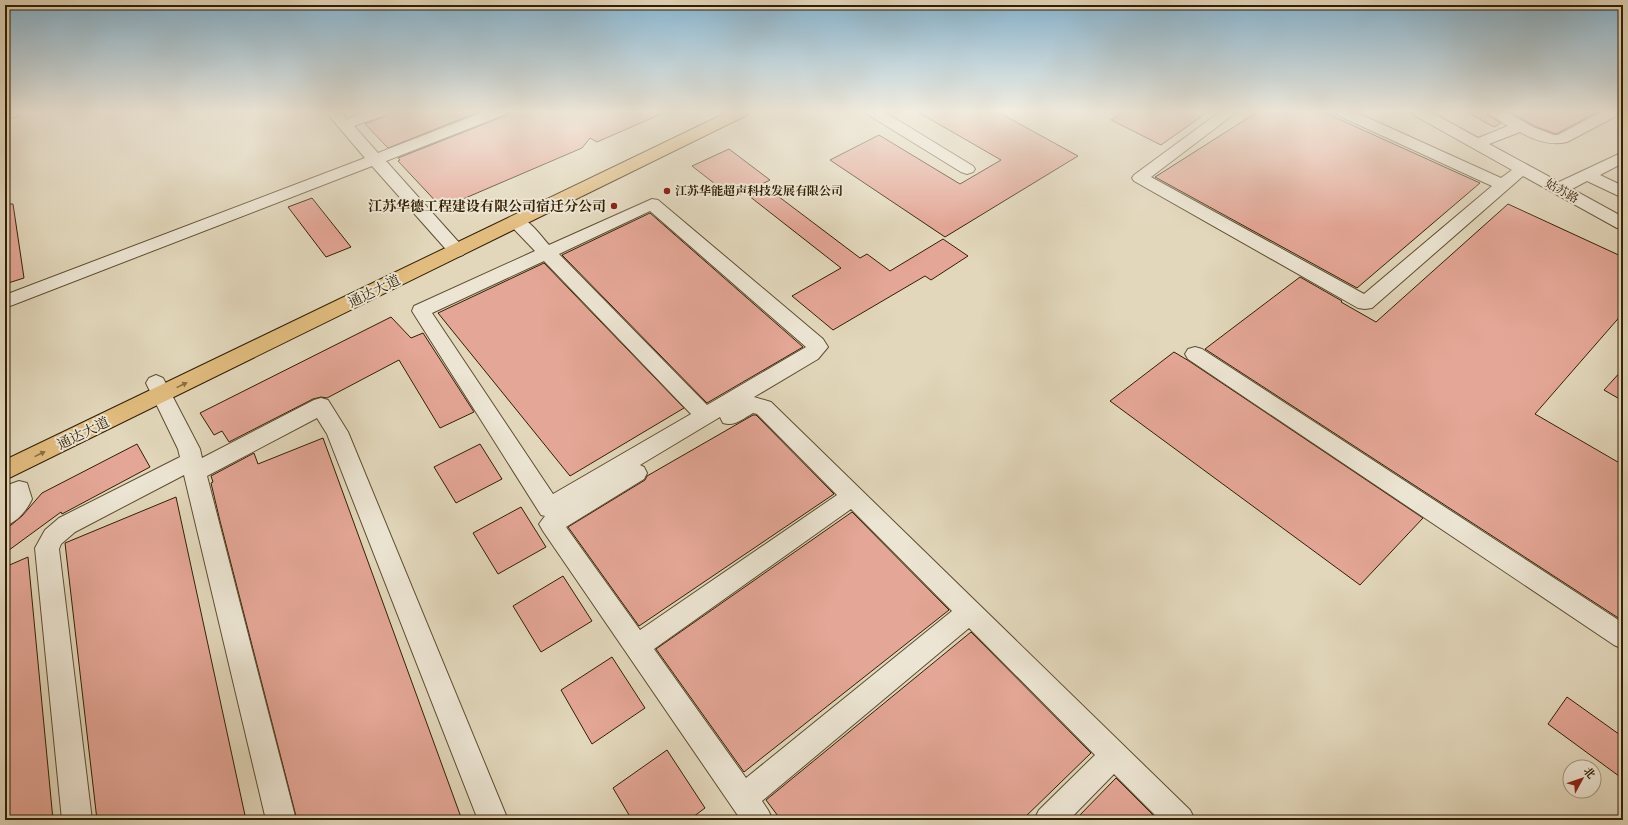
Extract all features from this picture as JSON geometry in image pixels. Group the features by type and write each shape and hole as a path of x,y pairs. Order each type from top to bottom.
{"main road":[{"name":"通达大道","path":"5,471 159,389 453,246 643,150"},
{"name":"通达大道","path":"453,246 517,222 665,150"},
{"name":"通达大道","path":"5,456 159,389"}],"street":[{"path":"366,150 453,246"},
{"path":"5,302 402,150"},
{"path":"935,150 967,169"},
{"path":"1179,150 1140,178 1365,303 1522,169"},
{"path":"1425,150 1503,185"},
{"name":"姑苏路","path":"1486,150 1623,224"},
{"path":"1559,189 1623,157"},
{"path":"1588,175 1623,193"},
{"path":"652,204 818,347 811,354 705,416 549,508 421,311 652,204"},
{"path":"517,222 705,416"},
{"path":"1195,354 1623,637"},
{"path":"159,389 189,449 282,820"},
{"path":"970,612 751,810 551,524 753,404 759,404 764,408 853,496 970,612 1114,755 1180,820"},
{"path":"77,820 47,548 53,537 67,525 321,406 337,432 493,820"},
{"path":"5,497 19,490 21,499 5,516"},
{"path":"636,646 853,496"},
{"path":"1049,820 1114,755"}],"building":[{"path":"420,150 578,150 442,208 398,161 400,160 398,158"},
{"path":"730,150 770,180 762,184 860,258 867,254 890,271 943,239 968,256 931,280 925,276 833,330 792,296 841,268 744,192 733,198 692,166"},
{"path":"851,150 903,150 960,184 1001,160 983,150 1066,150 1078,156 945,237 830,160"},
{"path":"1198,150 1406,150 1480,183 1357,288 1155,177"},
{"path":"312,198 351,247 326,257 288,207"},
{"path":"5,204 13,204 24,278 5,284"},
{"path":"1508,204 1623,257 1623,313 1535,414 1623,465 1623,621 1205,349 1300,277 1376,322"},
{"path":"650,213 803,347 707,403 562,255"},
{"path":"544,263 684,408 570,476 438,313"},
{"path":"391,317 411,338 423,333 474,412 440,428 399,360 327,398 321,397 313,399 229,442 222,431 214,435 200,413"},
{"path":"1174,352 1423,518 1360,585 1110,401"},
{"path":"1623,369 1623,401 1604,390"},
{"path":"753,415 756,415 834,494 639,626 568,527 645,480 647,476"},
{"path":"323,438 462,820 297,820 220,521 211,483 213,482 211,476 254,453 258,464"},
{"path":"137,444 150,467 62,514 61,512 5,553 5,530 22,516 42,493"},
{"path":"480,444 502,479 456,503 434,467"},
{"path":"176,497 246,820 97,820 65,543"},
{"path":"521,507 546,547 498,574 473,533"},
{"path":"852,512 949,610 744,772 656,649"},
{"path":"28,557 53,820 5,820 5,567"},
{"path":"563,576 592,621 541,652 513,606"},
{"path":"971,632 1091,753 1022,820 781,820 766,800"},
{"path":"612,657 645,708 592,744 561,690"},
{"path":"1567,697 1623,737 1623,779 1602,764 1602,759 1596,759 1548,724"},
{"path":"667,750 705,808 689,820 632,820 613,788"},
{"path":"1116,778 1158,820 1075,820"}],"place":[{"name":"江苏华能超声科技发展有限公司","path":"667,191"},
{"name":"江苏华德工程建设有限公司宿迁分公司","path":"614,206"}]}
